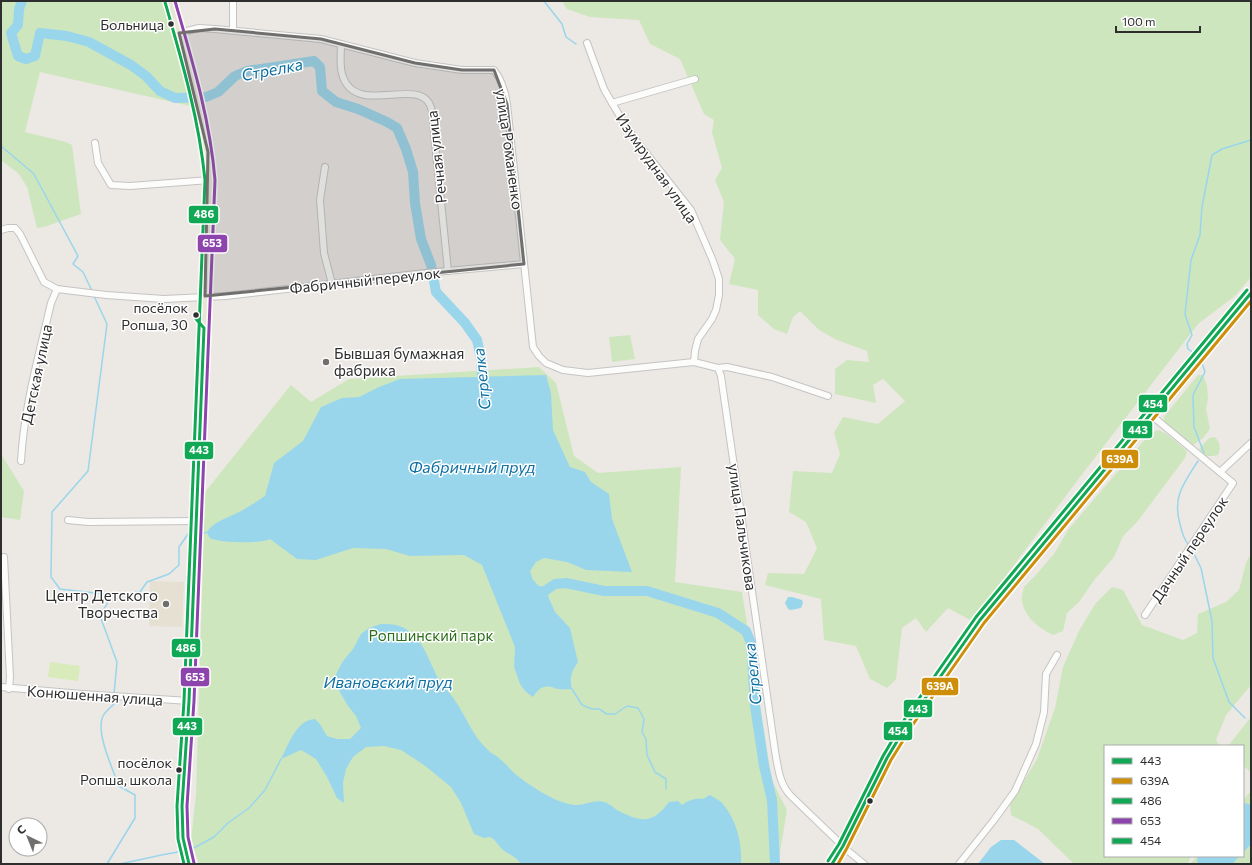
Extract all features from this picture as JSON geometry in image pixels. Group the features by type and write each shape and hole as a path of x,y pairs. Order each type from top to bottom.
{"main road":[{"path":"170,1 201,118 208,152 210,180 189,701 182,806 183,838 188,864"},
{"path":"832,864 843,846 890,753 910,720 980,620 1151,416 1251,292"}],"street":[{"path":"233,1 233,30"},
{"name":"улица Романенко","path":"179,33 199,28 321,39 415,63 462,70 494,70 500,77 507,104 532,341 533,347 539,356 546,363 563,370 588,373 694,362"},
{"name":"Изумрудная улица","path":"587,43 604,89 612,103 624,123 691,210 714,261 719,279 719,295 716,310 712,319 698,339 694,362"},
{"name":"Речная улица","path":"341,44 341,72 353,92 371,96 414,94 430,101 446,271"},
{"path":"612,103 695,79"},
{"path":"95,143 98,163 111,185 130,186 210,180"},
{"path":"324,167 320,200 324,253 332,284"},
{"path":"1,230 14,228 20,234 44,282 57,289"},
{"name":"Фабричный переулок","path":"57,289 106,295 164,299 226,296 425,273 524,264"},
{"name":"Детская улица","path":"21,461 22,437 28,406 51,303 57,289"},
{"path":"694,362 718,368 727,367 772,377 828,396"},
{"name":"улица Пальчикова","path":"718,368 722,383 774,744 782,784 785,790 843,846 864,864"},
{"path":"1151,416 1220,472 1251,443"},
{"name":"Дачный переулок","path":"1145,615 1233,483 1220,472"},
{"path":"68,520 88,522 196,521"},
{"path":"4,557 10,677 9,689"},
{"path":"958,864 994,820 1014,791 1036,744 1044,712 1046,674 1057,655"},
{"name":"Конюшенная улица","path":"1,687 9,689 189,701"}],"highlighted area":[{"path":"215,29 321,39 415,63 462,70 494,70 507,104 524,264 205,296 208,152 179,33"}],"shaded area":[{"name":"Центр Детского Творчества","path":"150,581 184,582 182,627 149,626"}],"green space":[{"path":"1,1 165,1 188,84 190,106 40,72 25,132 66,142 72,145 81,214 44,227 37,228 27,187 19,174 1,160"},
{"path":"562,1 1251,1 1251,277 1236,295 1198,324 1083,473 972,621 948,608 926,632 916,618 902,628 896,679 887,688 870,679 856,646 824,640 821,599 765,585 768,573 804,574 817,548 806,522 789,512 793,471 832,473 840,454 834,433 843,417 878,424 905,401 883,379 873,385 876,403 835,394 835,369 847,360 869,362 867,351 837,340 819,330 800,311 793,317 787,334 774,329 758,315 758,290 729,284 735,259 720,240 724,202 715,180 722,168 712,132 714,120 704,114 680,59 650,44 639,20 590,17 567,9"},
{"path":"630,335 635,359 612,362 609,337"},
{"name":"Ропшинский парк","path":"539,367 556,383 574,456 598,473 681,467 675,582 742,592 772,781 787,810 778,864 199,864 191,841 196,794 205,492 291,385 311,402 349,379"},
{"path":"1198,375 1203,375 1207,385 1208,399 1206,409 1210,429 1203,438 1193,445 1188,443 1164,422 1164,417"},
{"path":"1158,430 1167,434 1187,451 1185,458 1137,522 1123,536 1114,557 1095,579 1079,602 1067,613 1063,631 1053,635 1038,626 1030,618 1024,608 1022,600 1024,587 1054,554 1068,530 1141,444 1150,434"},
{"path":"1215,437 1220,445 1218,455 1205,456 1199,449 1209,438"},
{"path":"1,454 24,491 20,520 1,517"},
{"path":"1251,553 1251,685 1226,715 1216,740 1219,745 1104,745 1104,857 1191,857 1188,864 1074,864 1038,829 1011,815 1010,805 1037,759 1055,708 1063,667 1079,631 1095,604 1112,587 1123,590 1142,625 1183,640 1197,633 1198,614 1226,602 1239,590 1246,563"},
{"path":"50,662 80,666 78,681 48,677"},
{"path":"1251,717 1251,773 1244,766 1244,745 1229,745"},
{"path":"1251,791 1251,864 1190,864 1196,857 1244,857 1244,799"}],"water":[{"name":"Фабричный пруд","path":"546,375 551,393 553,430 570,467 585,472 591,482 609,494 612,519 632,572 586,570 567,562 544,558 536,562 530,571 533,580 539,586 549,587 548,596 555,612 570,628 578,662 572,675 572,689 543,687 533,697 526,692 520,684 514,667 515,647 482,565 464,555 410,556 386,549 353,548 316,560 297,559 270,539 259,542 231,542 215,540 208,536 207,532 216,523 243,510 265,496 274,463 303,441 321,407 342,398 359,397 400,379"},
{"path":"788,597 802,600 803,603 801,608 791,610 788,609 785,603"},
{"name":"Ивановский пруд","path":"381,624 398,625 407,630 418,640 426,652 438,678 456,701 478,739 490,752 526,782 550,797 566,803 578,805 598,801 603,802 617,810 639,819 651,818 657,815 669,802 678,801 682,805 692,800 703,799 710,795 722,803 732,818 738,832 741,848 741,864 521,864 501,848 492,838 484,838 474,834 461,803 451,787 424,765 401,750 384,746 366,747 353,757 346,769 343,783 344,803 337,798 316,759 301,750 281,759 290,740 298,728 308,720 315,719 320,724 327,736 337,739 350,739 361,728 356,716 348,706 337,687 335,676 361,634 369,628"},
{"path":"1244,804 1251,805 1251,844 1244,852"},
{"path":"1001,840 1014,840 1045,864 978,864 991,847"},
{"path":"1198,857 1239,857 1232,864 1199,864 1197,862"}],"waterway":[{"name":"Стрелка","path":"22,1 19,9 18,25 11,33 18,56 26,59 35,56 40,33 67,36 89,42 131,65 146,76 160,91 175,98 206,97 218,92 235,76 247,71 314,61 320,67 322,91 336,102 358,109 397,128 406,149 413,172 415,203 421,239 431,265 436,292 465,323 477,340 481,358 483,388"},
{"path":"544,1 562,24 566,37 576,44"},
{"path":"1194,353 1188,349 1187,344 1192,335 1185,314 1191,260 1200,235 1202,207 1212,155 1222,149 1251,140"},
{"path":"1,146 34,174 78,256 73,264 83,272 92,291"},
{"path":"94,296 107,324 88,471 52,512 51,577 60,589 112,595 100,616 117,662 114,694"},
{"path":"1202,363 1205,372 1193,395 1194,427 1204,453"},
{"path":"1188,544 1182,532 1177,506 1178,498 1184,483 1198,461"},
{"path":"200,535 207,532"},
{"path":"112,595 140,592 147,582 169,574 179,565 179,547 189,533"},
{"path":"1192,550 1201,568 1212,621 1213,658 1229,702 1245,718"},
{"name":"Стрелка","path":"539,595 555,584 566,583 604,591 647,591 718,613 746,631 751,643 755,706 764,766 772,800 775,864"},
{"path":"572,689 582,705 592,709 599,709 607,714 615,714 627,706 638,708 644,719 642,732 646,739 647,755 655,772 666,779 666,789"},
{"path":"107,864 135,818 135,795 119,786 109,761 101,731 103,716 114,704"},
{"path":"190,850 214,837 228,823 249,808 265,790 281,759"},
{"path":"119,864 184,851"}],"transit line":[{"name":"653","path":"175,1 205,112 213,157 215,180 194,701 187,806 188,837 194,863"},
{"name":"486","path":"165,2 184,68 194,112 199,135 205,180 184,701 177,806 178,839 184,864"},
{"name":"454","path":"828,861 839,844 883,756 906,717 976,617 1247,290"},
{"name":"443","path":"832,864 843,846 887,758 910,720 980,620 1251,293"},
{"name":"639А","path":"838,864 891,760 914,723 984,623 1251,301"},
{"name":"443","path":"189,864 183,838 182,806 189,701 204,328 196,319 196,315"}],"place":[{"name":"Больница","path":"171,24"},
{"name":"посёлок Ропша, 30","path":"196,315"},
{"name":"Бывшая бумажная фабрика","path":"326,362"},
{"name":"Центр Детского Творчества","path":"166,604"},
{"name":"посёлок Ропша, школа","path":"179,770"}]}
